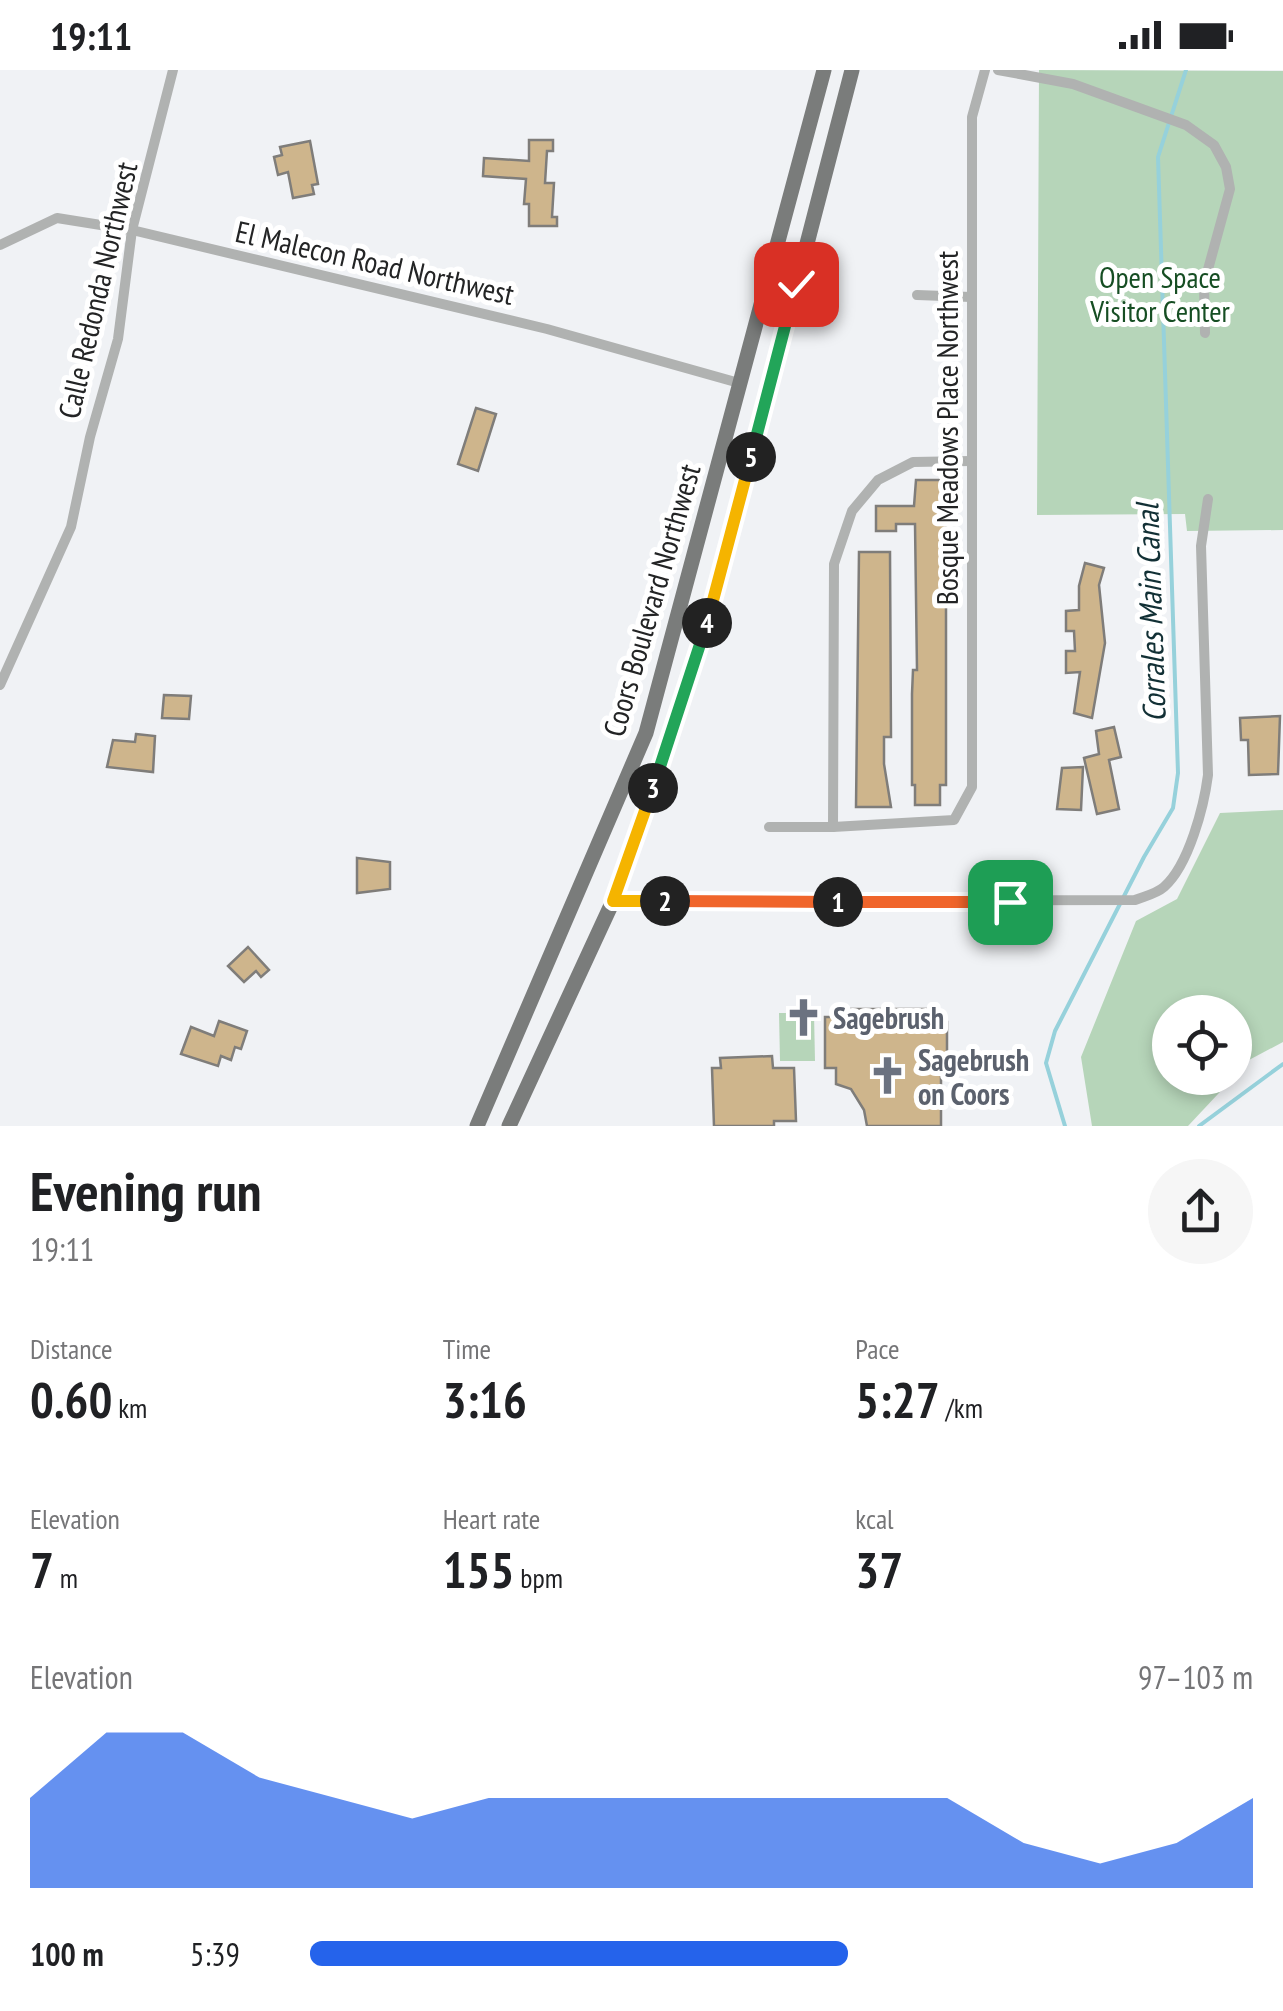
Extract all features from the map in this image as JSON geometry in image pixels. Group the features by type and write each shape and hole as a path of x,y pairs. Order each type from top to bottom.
{"main road":[{"name":"Coors Boulevard Northwest","path":"477,1126 646,733 824,70"},
{"name":"Coors Boulevard Northwest","path":"509,1126 613,901 718,591 852,70"}],"street":[{"name":"Calle Redonda Northwest","path":"0,685 71,527 90,437 118,339 132,230 173,70"},
{"name":"Bosque Meadows Place Northwest","path":"833,828 954,820 972,787 972,117 985,70"},
{"path":"998,70 1073,84 1186,125 1214,144 1226,167 1230,189 1204,284 1206,334"},
{"path":"1068,70 1073,84"},
{"name":"El Malecon Road Northwest","path":"0,245 56,218 132,230 547,328 739,383"},
{"path":"917,296 971,297"},
{"path":"769,826 833,828 834,564 852,511 878,480 912,462 971,461"},
{"path":"613,901 1010,902 1111,897 1134,900 1168,883 1204,806 1208,774 1201,546 1208,499"}],"green space":[{"name":"Open Space Visitor Center","path":"1039,70 1283,71 1283,530 1187,531 1185,514 1037,515"},
{"path":"1283,810 1283,1042 1252,1058 1252,995 1152,995 1152,1095 1217,1095 1188,1126 1092,1126 1081,1057 1136,921 1177,899 1220,813"},
{"path":"779,1013 814,1013 815,1061 780,1061"}],"building":[{"path":"529,140 553,140 553,151 547,151 545,183 554,183 552,217 557,217 557,226 529,226 529,204 524,204 526,179 483,176 484,158 529,161"},
{"path":"310,141 318,184 312,185 314,194 293,198 288,172 278,175 274,157 282,155 280,147"},
{"path":"476,408 496,414 478,471 458,464"},
{"path":"916,480 946,480 946,785 940,785 940,805 915,805 912,785 913,670 917,670 915,524 896,524 896,531 876,531 876,506 914,506"},
{"path":"859,552 890,552 891,737 884,737 884,764 891,807 856,807"},
{"path":"1085,563 1104,568 1099,585 1105,643 1092,718 1074,713 1080,672 1066,673 1066,651 1075,651 1074,631 1066,631 1066,611 1079,610 1079,586"},
{"path":"164,695 191,696 189,719 162,718"},
{"path":"1280,716 1278,774 1249,775 1248,740 1241,740 1240,718"},
{"path":"1114,727 1121,757 1109,760 1119,809 1097,814 1084,758 1099,754 1096,731"},
{"path":"136,734 155,736 153,772 107,767 113,740 135,742"},
{"path":"1083,767 1081,810 1057,809 1062,768"},
{"path":"357,858 390,862 390,889 357,893"},
{"path":"248,947 269,970 261,977 256,971 244,982 228,966"},
{"name":"Sagebrush on Coors","path":"836,1009 933,1009 933,1022 947,1022 947,1063 941,1063 941,1126 867,1126 864,1110 851,1089 836,1084 836,1068 825,1068 825,1017 836,1017"},
{"path":"219,1021 247,1031 241,1049 235,1047 231,1060 221,1056 218,1066 181,1054 191,1027 214,1036"},
{"path":"772,1056 773,1068 794,1068 796,1121 774,1121 774,1126 714,1126 712,1068 721,1068 720,1058"}],"waterway":[{"name":"Corrales Main Canal","path":"1065,1126 1046,1063 1055,1031 1173,808 1178,773 1158,157 1186,70"},
{"path":"1199,1126 1283,1064"}],"place":[{"name":"Sagebrush","path":"803,1017"},
{"name":"Sagebrush on Coors","path":"888,1076"}],"route":[{"path":"796,284 718,591 613,901 1010,902"}]}
